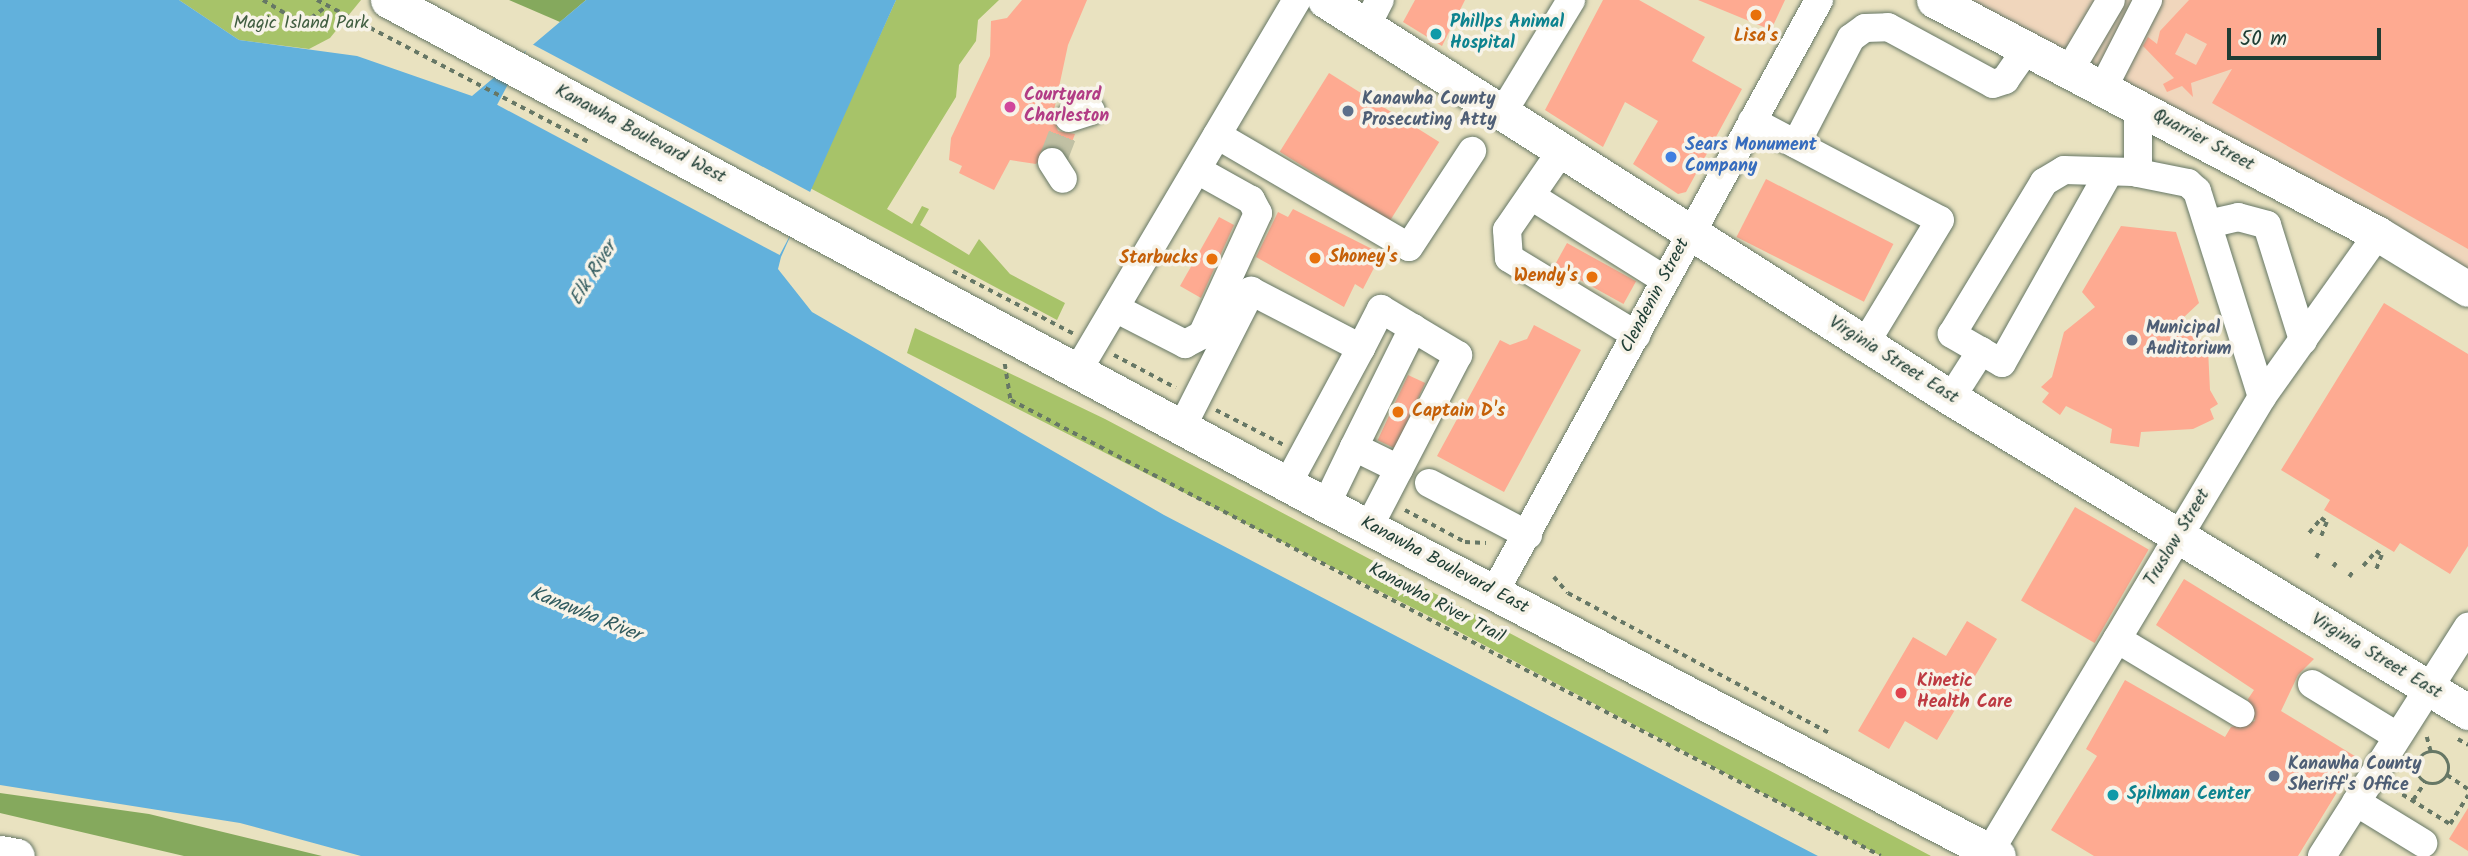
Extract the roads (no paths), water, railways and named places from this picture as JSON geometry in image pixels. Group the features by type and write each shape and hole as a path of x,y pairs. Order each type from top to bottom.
{"main road":[{"name":"Kanawha Boulevard West","path":"388,0 421,10 467,60 892,271"},
{"name":"Virginia Street East","path":"1325,0 1373,13 1503,112 1562,150 1951,398 2468,712"},
{"name":"Quarrier Street","path":"1934,0 2378,234 2468,289"},
{"name":"Kanawha Boulevard East","path":"892,271 1326,505 1994,854"},
{"path":"0,853 17,856"}],"street":[{"path":"1078,370 1297,0"},
{"path":"1503,112 1572,0"},
{"name":"Clendenin Street","path":"1494,593 1819,0"},
{"path":"2069,71 2111,0"},
{"path":"2103,89 2148,0"},
{"path":"1796,144 1851,38 1865,29 1888,27 1993,84 2005,80 2027,49"},
{"path":"2137,173 2138,107"},
{"path":"1752,121 1940,220 1866,344"},
{"path":"1217,135 1409,247 1472,152"},
{"path":"1562,150 1507,230 1509,258 1636,335"},
{"path":"1115,308 1185,344 1202,335 1258,213 1251,200 1197,170"},
{"path":"2109,172 2002,363 1952,334 2044,182 2064,170 2137,173 2188,183 2197,191 2262,397"},
{"path":"1531,196 1665,280"},
{"path":"2208,224 2238,217 2267,225 2303,340"},
{"name":"Truslow Street","path":"1994,854 2112,648 2262,397 2378,234"},
{"path":"1182,427 1251,291 1361,348"},
{"path":"1288,483 1381,309 1458,355 1369,527"},
{"path":"1326,505 1413,328"},
{"path":"1951,398 1981,351"},
{"path":"1354,447 1399,469"},
{"path":"1429,483 1528,535"},
{"path":"2334,852 2356,802 2468,627"},
{"path":"2112,648 2235,721"},
{"path":"2312,684 2397,736"},
{"path":"2356,802 2423,843"}],"water":[{"path":"0,0 179,0 239,40 357,56 472,96 586,0 896,0 781,257 778,269 812,312 1164,515 1818,856 361,856 240,823 0,785"}],"tunnel":[{"path":"1052,162 1069,118"}],"place":[{"name":"Lisa's","path":"1756,15"},
{"name":"Phillps Animal Hospital","path":"1436,34"},
{"name":"Courtyard Charleston","path":"1010,107"},
{"name":"Kanawha County Prosecuting Atty","path":"1348,111"},
{"name":"Sears Monument Company","path":"1671,157"},
{"name":"Shoney's","path":"1315,258"},
{"name":"Starbucks","path":"1212,259"},
{"name":"Wendy's","path":"1592,277"},
{"name":"Municipal Auditorium","path":"2132,340"},
{"name":"Captain D's","path":"1398,412"},
{"name":"Kinetic Health Care","path":"1901,693"},
{"name":"Kanawha County Sheriff's Office","path":"2274,776"},
{"name":"Spilman Center","path":"2113,795"}],"park label":[{"name":"Magic Island Park","path":"301,24"}],"water label":[{"name":"Elk River","path":"594,274"},
{"name":"Kanawha River","path":"585,615"}]}
